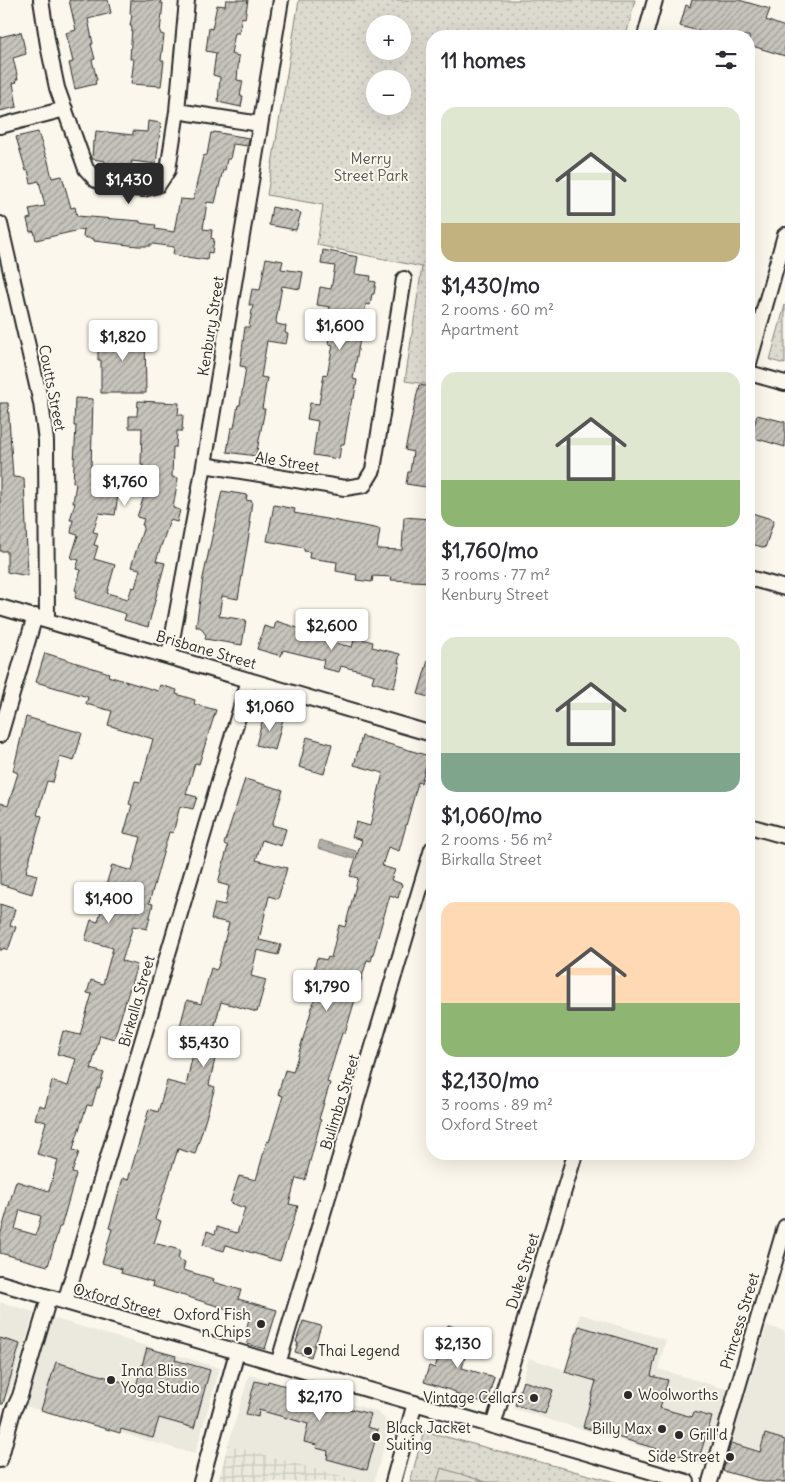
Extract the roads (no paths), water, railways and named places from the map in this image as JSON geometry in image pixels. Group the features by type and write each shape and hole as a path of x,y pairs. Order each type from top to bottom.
{"street":[{"path":"41,0 57,88 86,169 96,180 109,185 143,189 158,185 168,170 187,0"},
{"name":"Kenbury Street","path":"169,656 204,465 281,0"},
{"path":"647,30 655,0"},
{"path":"0,126 65,109"},
{"path":"176,111 260,124"},
{"name":"Coutts Street","path":"0,224 41,403 46,441 41,618 0,735"},
{"path":"755,341 785,234"},
{"name":"Ale Street","path":"204,465 345,488 364,485 373,470 404,279"},
{"path":"755,374 785,383"},
{"path":"755,580 785,588"},
{"name":"Brisbane Street","path":"0,607 426,732"},
{"name":"Birkalla Street","path":"65,1302 249,680"},
{"path":"755,828 785,836"},
{"name":"Bulimba Street","path":"278,1364 426,869"},
{"name":"Duke Street","path":"493,1426 573,1160"},
{"name":"Princess Street","path":"710,1482 785,1227"},
{"name":"Oxford Street","path":"0,1283 687,1482"},
{"path":"0,1460 13,1411 20,1396 49,1298"},
{"path":"201,1482 237,1352"},
{"path":"393,1482 415,1403"}],"water":[{"path":"320,840 356,851 354,859 318,848"}],"place":[{"name":"Oxford Fish n Chips","path":"261,1324"},
{"name":"Thai Legend","path":"308,1351"},
{"name":"Inna Bliss Yoga Studio","path":"111,1380"},
{"name":"Woolworths","path":"628,1395"},
{"name":"Vintage Cellars","path":"534,1398"},
{"name":"Billy Max","path":"662,1429"},
{"name":"Grill'd","path":"679,1435"},
{"name":"Black Jacket Suiting","path":"376,1437"},
{"name":"Side Street","path":"730,1457"}],"park label":[{"name":"Merry Street Park","path":"371,168"}]}
